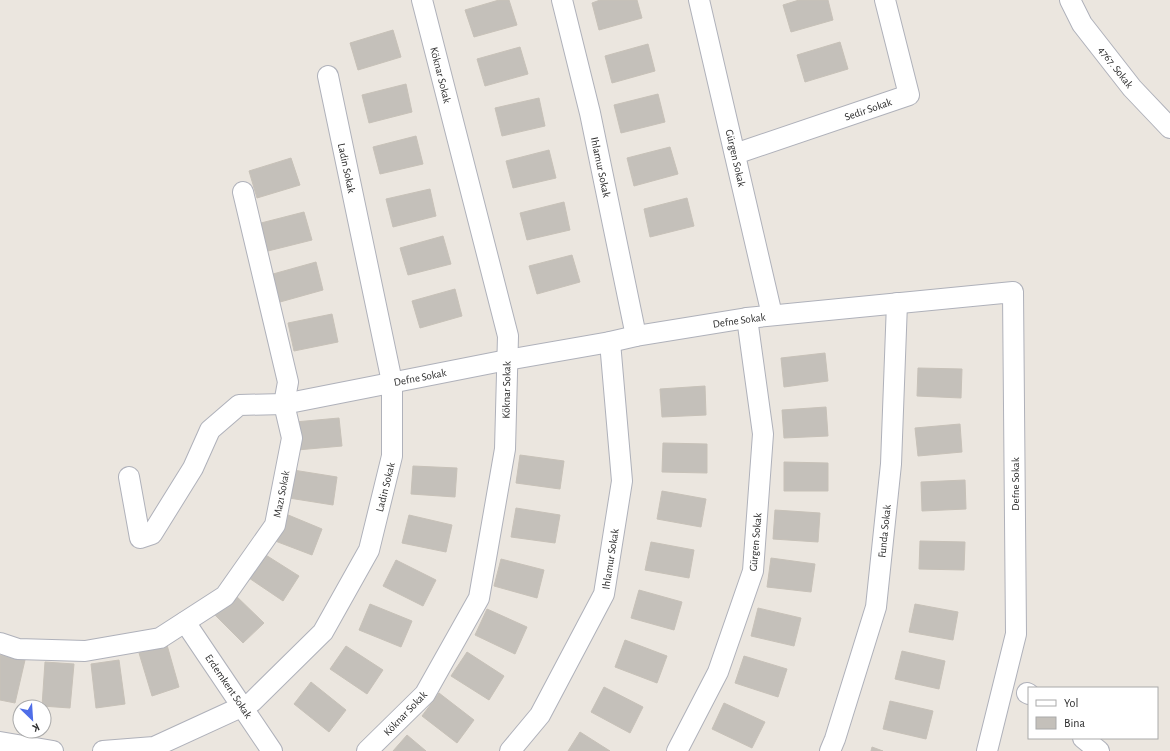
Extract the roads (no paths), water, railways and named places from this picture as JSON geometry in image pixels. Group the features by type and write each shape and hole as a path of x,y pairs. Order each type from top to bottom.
{"street":[{"name":"Köknar Sokak","path":"368,751 425,694 479,598 505,449 508,336 422,0"},
{"name":"Ihlamur Sokak","path":"562,0 590,113 636,336"},
{"name":"Gürgen Sokak","path":"699,0 772,315"},
{"name":"Sedir Sokak","path":"735,154 908,95 885,0"},
{"name":"4767. Sokak","path":"1070,0 1082,24 1132,88 1170,128"},
{"name":"Ladin Sokak","path":"103,751 154,747 252,702 324,632 369,550 392,456 392,382 328,76"},
{"name":"Mazı Sokak","path":"0,643 18,650 85,651 160,638 225,596 275,525 292,438 284,404 288,382 243,192"},
{"name":"Defne Sokak","path":"130,477 140,538 152,534 193,468 210,430 239,405 284,404 636,336 747,318 1013,292 1016,634 987,751"},
{"name":"Funda Sokak","path":"830,751 876,607 891,464 897,303"},
{"name":"Gürgen Sokak","path":"677,751 718,672 753,571 764,434 747,318"},
{"name":"Ihlamur Sokak","path":"510,751 540,715 604,594 622,481 610,342"},
{"name":"Erdemkent Sokak","path":"185,622 272,751"},
{"path":"1084,739 1099,751"},
{"path":"0,742 53,751"}]}
